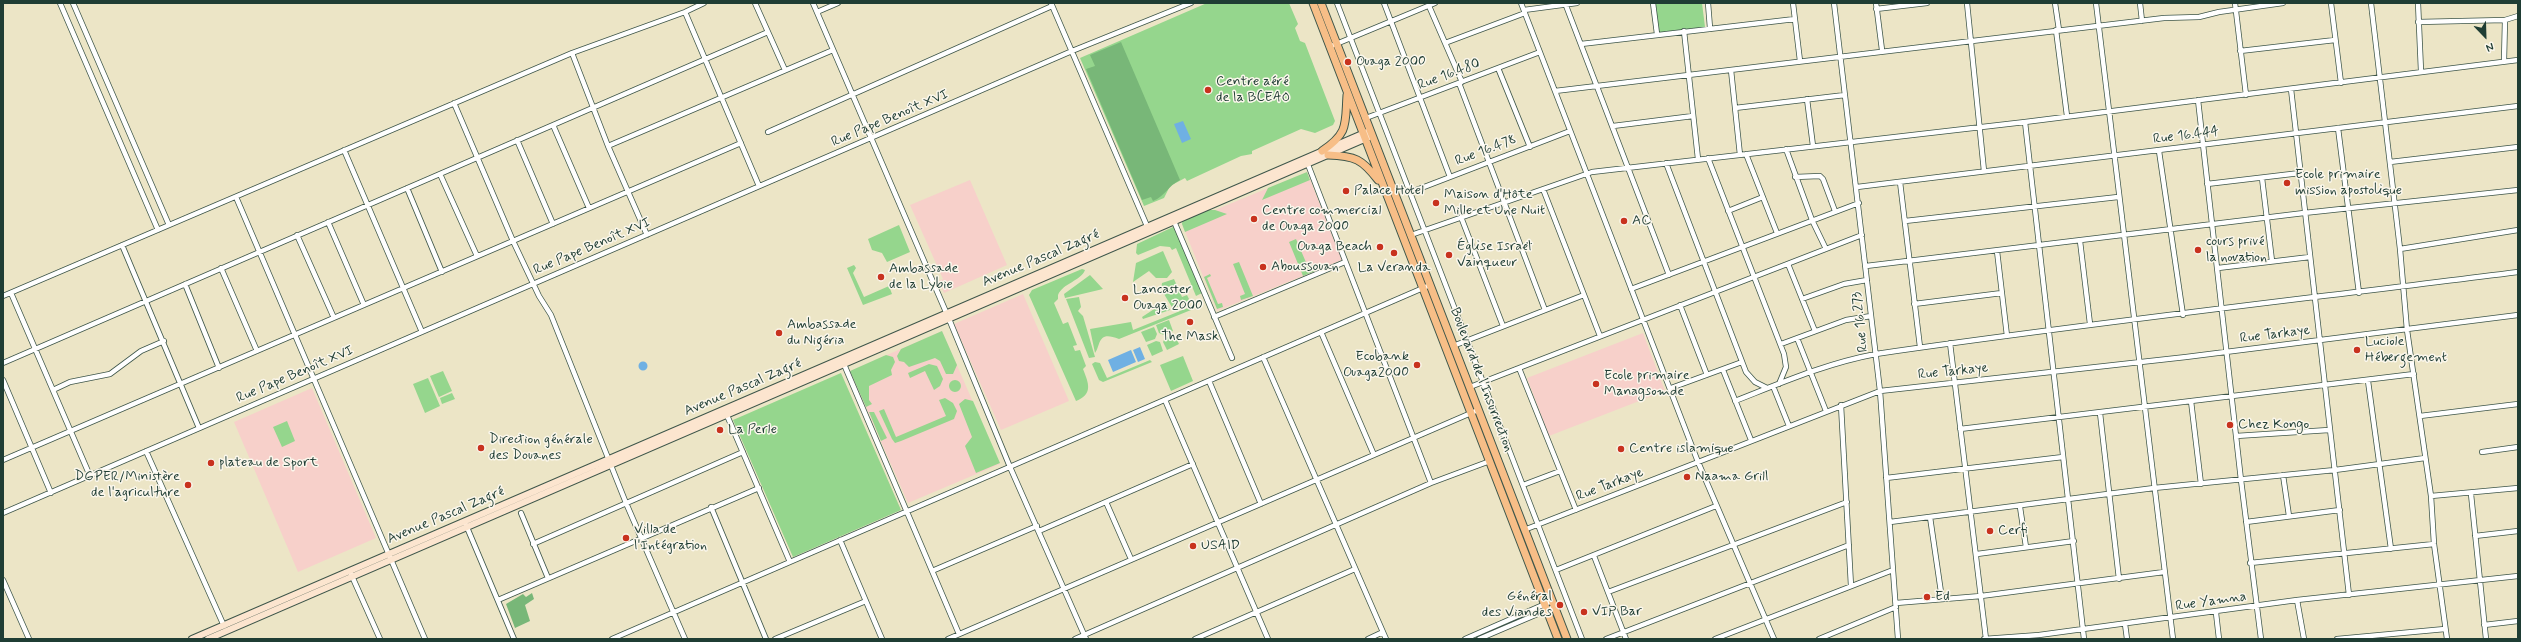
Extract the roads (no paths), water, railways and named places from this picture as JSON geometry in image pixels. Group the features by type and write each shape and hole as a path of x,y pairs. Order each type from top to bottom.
{"main road":[{"name":"Boulevard de l'Insurrection","path":"1312,3 1383,186 1470,387 1475,411 1490,461 1558,639"},
{"name":"Boulevard de l'Insurrection","path":"1321,3 1411,235 1426,286 1567,639"},
{"path":"1325,153 1344,130 1347,91"},
{"name":"Avenue Pascal Zagré","path":"208,639 465,524 1371,133"},
{"path":"1325,153 1350,156 1360,160 1383,186"},
{"name":"Avenue Pascal Zagré","path":"948,316 1147,226 1173,219"},
{"name":"Avenue Pascal Zagré","path":"192,639 351,574"}],"street":[{"path":"60,3 158,230"},
{"path":"73,3 169,225"},
{"path":"3,296 572,53 685,12 704,3"},
{"path":"755,3 785,70"},
{"path":"814,3 852,96 948,316 1010,467 1085,637"},
{"path":"817,12 838,3"},
{"name":"Rue Pape Benoît XVI","path":"3,513 759,186 871,140 1072,51 1191,3"},
{"path":"1337,3 1582,639"},
{"path":"1384,3 1450,177"},
{"path":"1521,3 1643,320 1671,388 1698,462 1774,639"},
{"path":"1445,43 1525,11 1577,3"},
{"path":"1653,3 1657,34"},
{"path":"1708,3 1710,28"},
{"path":"1793,3 1800,61"},
{"name":"Rue 16.273","path":"1834,3 1880,391 1898,639"},
{"path":"1876,3 1882,50"},
{"path":"1876,9 1927,3"},
{"path":"1967,3 1984,170"},
{"path":"2055,3 2067,116"},
{"path":"2096,3 2118,197 2173,639"},
{"path":"2140,3 2142,20"},
{"path":"2235,3 2246,95"},
{"path":"1555,90 2142,20 2199,17 2283,3"},
{"path":"2330,3 2341,83"},
{"path":"2371,3 2400,249 2407,330 2431,496 2434,544 2441,586 2447,639"},
{"path":"2418,3 2421,71"},
{"path":"1329,47 1432,4 1445,43 1545,310"},
{"path":"1565,4 1669,275"},
{"path":"768,132 852,96 1052,5 1147,226"},
{"path":"685,12 759,186"},
{"path":"2418,22 2505,20 2518,16"},
{"path":"1580,44 1795,19"},
{"path":"2504,61 2505,20"},
{"path":"1684,31 1698,160"},
{"path":"3,363 768,32"},
{"path":"2240,51 2335,40"},
{"path":"608,146 833,50"},
{"name":"Rue 16.480","path":"1366,118 1540,52"},
{"path":"572,53 608,146 647,235"},
{"path":"1411,235 1587,174 1740,154 2025,122 2246,95 2421,71 2518,60"},
{"path":"1498,68 1530,147"},
{"path":"1731,70 1740,154"},
{"path":"2291,89 2304,213 2316,298 2349,595"},
{"path":"1735,108 1845,95"},
{"path":"1807,99 1813,146"},
{"path":"2198,100 2223,309 2250,563 2261,639"},
{"path":"454,104 533,285 551,315 626,503 685,639"},
{"name":"Rue 16.444","path":"1856,187 1984,170 2296,134 2384,121 2518,106"},
{"path":"1613,126 1693,116"},
{"path":"2025,122 2033,206 2074,541 2084,639"},
{"path":"553,125 589,208"},
{"path":"2338,128 2359,292"},
{"name":"Rue 16.478","path":"1411,192 1570,131"},
{"path":"517,140 553,224"},
{"path":"3,460 741,143"},
{"path":"2390,162 2518,147"},
{"path":"1786,149 1812,220 1826,249"},
{"path":"344,150 422,332"},
{"path":"2159,151 2183,315"},
{"path":"1746,154 1777,233"},
{"path":"1708,158 1781,344 1786,367 1779,384"},
{"path":"1307,161 1431,483"},
{"path":"1666,163 1748,376 1768,388"},
{"path":"2207,184 2300,173"},
{"path":"440,174 478,256"},
{"path":"1795,177 1820,176 1823,179 1834,211"},
{"path":"2262,178 2272,261"},
{"path":"1900,182 1920,347"},
{"path":"407,188 442,272"},
{"path":"1543,188 1600,336"},
{"path":"1866,266 2304,213 2518,190"},
{"path":"236,197 425,639"},
{"path":"1728,211 1763,197"},
{"path":"1905,221 2118,197"},
{"path":"1631,289 1858,203"},
{"path":"1461,217 1503,326"},
{"path":"1173,219 1232,358"},
{"path":"328,222 364,305"},
{"path":"2400,249 2518,230"},
{"path":"297,235 334,318"},
{"path":"1470,387 1862,235"},
{"path":"2080,241 2090,324"},
{"path":"122,245 200,428"},
{"path":"1997,251 2007,336"},
{"path":"2218,268 2310,257"},
{"path":"1214,317 1346,262"},
{"path":"1788,264 1815,331"},
{"path":"221,268 257,351"},
{"path":"1736,401 1810,372 1853,358 1876,354 2090,324 2183,315 2518,272"},
{"path":"1802,299 1844,284 1867,280"},
{"path":"184,284 219,368"},
{"path":"612,639 1426,286"},
{"path":"11,293 90,476"},
{"path":"1914,304 2002,294"},
{"path":"1453,346 1584,295"},
{"path":"1680,305 1707,375"},
{"name":"Rue Tarkaye","path":"1524,530 1751,440 1880,391 2139,363 2518,315"},
{"path":"1781,344 1846,320 1871,316"},
{"path":"1321,332 1374,455"},
{"path":"1798,338 1826,411"},
{"path":"53,390 70,382 110,374 141,351 164,341"},
{"path":"1950,343 1964,469 1977,554 1985,639"},
{"path":"1263,357 1386,639"},
{"path":"843,361 959,634"},
{"path":"1671,388 1742,362"},
{"path":"1519,368 1576,510"},
{"path":"1723,370 1751,440"},
{"path":"1960,429 2100,413 2232,395 2368,381 2414,374"},
{"path":"3,380 51,493"},
{"path":"1209,381 1261,504"},
{"path":"2368,381 2378,464 2391,549"},
{"path":"1773,386 1789,426"},
{"path":"1166,400 1268,639"},
{"path":"2191,401 2201,484"},
{"path":"2420,416 2518,404"},
{"path":"1841,405 1851,586"},
{"path":"948,639 1475,411"},
{"path":"726,412 790,562"},
{"path":"2100,413 2118,579"},
{"path":"2236,436 2330,430"},
{"path":"2482,452 2518,447"},
{"path":"146,451 224,626"},
{"path":"533,544 743,452"},
{"path":"1886,478 2063,457"},
{"path":"1890,522 1970,511 2020,507 2109,493 2335,470 2425,458"},
{"path":"1075,639 1085,637 1236,567 1431,483 1490,461"},
{"path":"1039,532 1193,464"},
{"path":"1523,485 1560,471"},
{"path":"2283,475 2289,516"},
{"path":"498,600 710,507 758,488"},
{"path":"2431,496 2471,494 2518,488"},
{"path":"2471,494 2486,639"},
{"path":"1106,502 1131,559"},
{"path":"1608,592 1846,502"},
{"path":"1556,570 1716,506"},
{"path":"710,507 766,639"},
{"path":"2020,507 2026,547"},
{"path":"2246,522 2340,510"},
{"path":"521,513 548,578"},
{"path":"1930,517 1942,599"},
{"path":"465,524 514,639"},
{"path":"932,571 1037,526"},
{"path":"2475,536 2518,531"},
{"path":"840,540 882,639"},
{"path":"1977,554 2074,541"},
{"path":"2250,563 2434,544"},
{"path":"1606,639 1849,545"},
{"path":"1594,556 1626,639"},
{"path":"1195,639 1355,569"},
{"path":"1715,639 1893,570"},
{"path":"1818,639 1896,605 2079,584 2164,572"},
{"path":"351,574 380,639"},
{"name":"Rue Yamna","path":"1985,639 2039,637 2083,629 2216,613 2297,600 2441,586 2518,576"},
{"path":"3,580 29,639"},
{"path":"2297,600 2304,639"},
{"path":"775,639 866,601"},
{"path":"1465,639 1553,604"},
{"path":"1478,639 1546,607"},
{"path":"2216,613 2219,639"},
{"path":"2484,625 2518,620"},
{"path":"2125,624 2127,639"},
{"path":"2337,639 2445,629"},
{"path":"1368,639 1383,632"},
{"path":"1730,633 1732,639"}],"water":[{"path":"1183,121 1191,139 1182,143 1174,124"},
{"path":"1140,347 1145,359 1138,362 1133,350"},
{"path":"1131,350 1136,362 1113,372 1108,360"},
{"path":"643,361 648,366 643,371 638,366"}],"place":[{"name":"Ouaga 2000","path":"1348,62"},
{"name":"Centre aéré de la BCEAO","path":"1208,90"},
{"name":"Ecole primaire mission apostolique","path":"2287,183"},
{"name":"Palace Hotel","path":"1346,191"},
{"name":"Maison d'Hôte Mille et Une Nuit","path":"1436,203"},
{"name":"Centre commercial de Ouaga 2000","path":"1254,219"},
{"name":"AC","path":"1624,221"},
{"name":"Ouaga Beach","path":"1380,247"},
{"name":"cours privé la novation","path":"2198,250"},
{"name":"La Veranda","path":"1394,253"},
{"name":"Église Israël Vainqueur","path":"1449,255"},
{"name":"Aboussouan","path":"1263,267"},
{"name":"Ambassade de la Lybie","path":"881,277"},
{"name":"Lancaster Ouaga 2000","path":"1125,298"},
{"name":"The Mask","path":"1190,322"},
{"name":"Ambassade du Nigéria","path":"779,333"},
{"name":"Luciole Hébergement","path":"2357,350"},
{"name":"Ecobank Ouaga2000","path":"1417,365"},
{"name":"Ecole primaire Managsomde","path":"1596,384"},
{"name":"Chez Kongo","path":"2230,425"},
{"name":"La Perle","path":"720,430"},
{"name":"Direction générale des Douanes","path":"481,448"},
{"name":"Centre islamique","path":"1621,449"},
{"name":"plateau de Sport","path":"211,463"},
{"name":"Naama Grill","path":"1687,477"},
{"name":"DGPER/Ministère de l'agriculture","path":"188,485"},
{"name":"Cerfi","path":"1990,531"},
{"name":"Villa de l'Intégration","path":"626,538"},
{"name":"USAID","path":"1193,546"},
{"name":"Ed","path":"1927,597"},
{"name":"Général des Viandes","path":"1560,605"},
{"name":"VIP Bar","path":"1584,612"}]}
